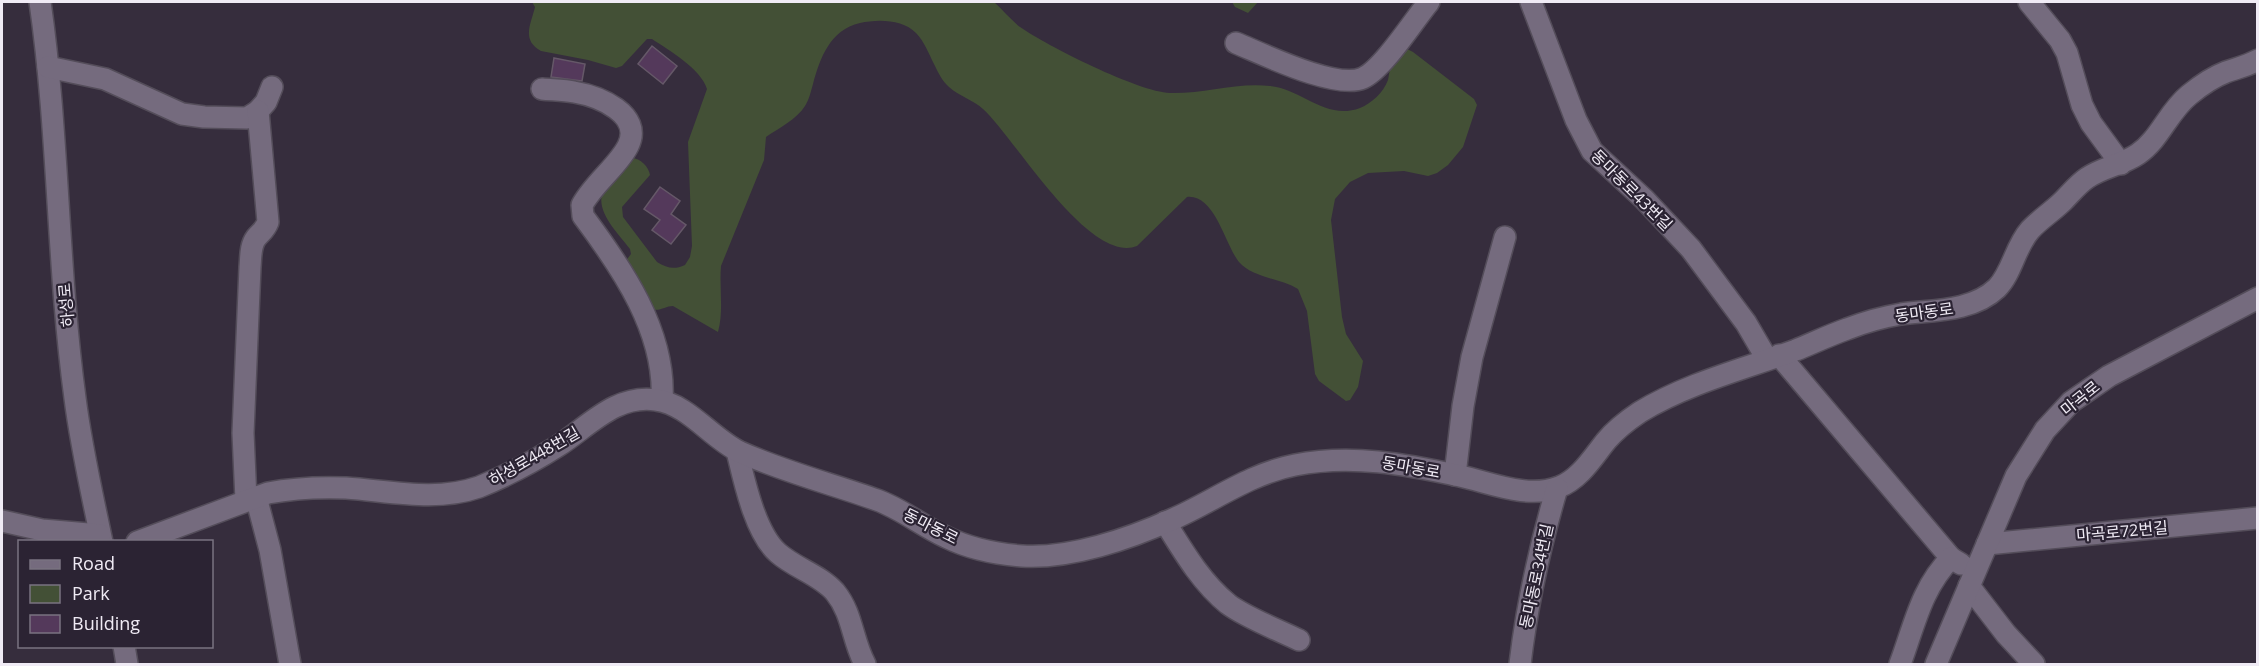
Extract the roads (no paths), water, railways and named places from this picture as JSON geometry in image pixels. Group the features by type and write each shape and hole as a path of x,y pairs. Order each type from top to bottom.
{"street":[{"name":"하성로","path":"40,2 48,67 75,397 101,538"},
{"path":"1236,43 1296,68 1329,78 1347,81 1363,78 1384,60 1429,2"},
{"name":"동마동로43번길","path":"1531,2 1576,120 1592,151 1644,199 1692,249 1773,357"},
{"path":"2029,2 2067,52 2082,105 2091,123 2121,164"},
{"name":"동마동로","path":"737,451 820,483 880,501 950,539 1004,554 1026,556 1089,548 1128,537 1165,522 1243,482 1293,465 1338,459 1370,460 1455,475 1517,490 1538,491 1557,488 1571,481 1626,421 1647,408 1730,372 1852,327 1878,319 1953,309 1989,294 2000,286 2020,245 2031,229 2087,178 2103,169 2121,164 2140,153 2155,138 2172,112 2186,98 2219,75 2256,64"},
{"path":"48,67 105,79 182,114 247,118 266,102 272,87"},
{"path":"542,89 574,92 600,99 619,111 628,121 631,134 628,146 596,184 582,205 584,216 624,274 642,311 659,357 663,379 662,400 695,419 713,436 737,451 746,489 765,539 778,553 833,590 851,619 855,639 865,664"},
{"path":"258,111 268,222 252,247 243,433 251,499 270,550 290,664"},
{"name":"동마동로","path":"1455,475 1463,406 1472,357 1505,237"},
{"name":"마곡로","path":"1935,664 2016,476 2045,430 2071,402 2109,376 2258,298"},
{"path":"1773,357 1951,558 1972,578 2006,634 2034,664"},
{"name":"하성로448번길","path":"142,540 251,499 290,489 343,488 428,496 473,489 538,458 614,406 638,399 662,400"},
{"name":"동마동로34번길","path":"1520,664 1526,616 1536,568 1557,488"},
{"name":"마곡로72번길","path":"1987,544 2258,519"},
{"path":"2,521 42,530 101,538"},
{"path":"1165,522 1183,552 1217,594 1230,606 1299,640"},
{"path":"1900,664 1929,586 1937,572 1951,558"},
{"path":"123,648 127,664"}]}
